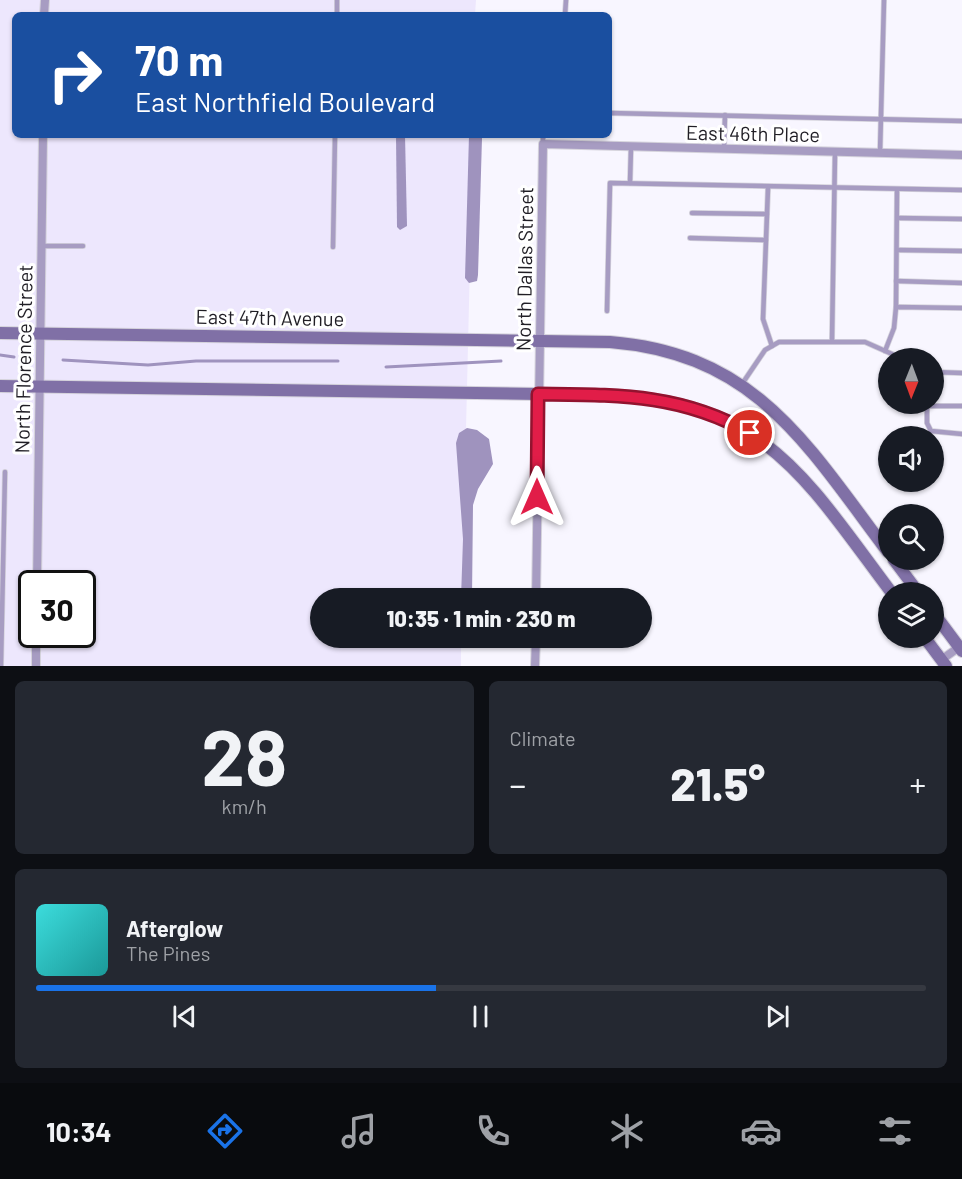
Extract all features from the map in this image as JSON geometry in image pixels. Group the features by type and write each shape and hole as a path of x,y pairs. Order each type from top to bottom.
{"main road":[{"name":"East 47th Avenue","path":"0,333 610,342 655,348 705,364 742,384 760,397 799,434 878,539"},
{"path":"0,386 538,394 651,398 696,408 738,426 770,447 804,478 883,582"},
{"path":"944,626 961,648"},
{"path":"933,648 944,663"}],"street":[{"name":"North Florence Street","path":"37,570 43,138"},
{"name":"East 46th Place","path":"543,140 631,147 962,155"},
{"name":"North Dallas Street","path":"536,588 543,140"},
{"path":"36,648 36,666"},
{"path":"535,666 536,648"},
{"path":"944,663 961,648"}],"lane":[{"path":"880,153 884,0"},
{"path":"612,113 962,121"},
{"path":"724,149 725,115"},
{"path":"333,247 335,138"},
{"path":"630,183 631,147"},
{"path":"832,341 835,152"},
{"path":"607,311 610,183 768,188 962,190"},
{"path":"768,188 764,319 772,346"},
{"path":"886,348 894,328 896,307 897,190"},
{"path":"692,213 767,214"},
{"path":"898,218 962,219"},
{"path":"690,238 766,240"},
{"path":"41,246 83,246"},
{"path":"897,250 962,251"},
{"path":"896,281 962,283"},
{"path":"896,307 962,308"},
{"path":"742,384 765,350 779,342 865,342 878,348"},
{"path":"944,372 962,373"},
{"path":"944,405 962,406"},
{"path":"927,414 927,423 931,431 962,434"},
{"path":"1,666 5,472"}],"shaded area":[{"path":"0,0 476,0 475,12 12,12 12,138 473,138 462,588 310,588 310,648 461,648 461,666 0,666"},
{"path":"396,138 405,138 407,226 400,230 397,227"},
{"path":"469,138 482,138 478,275 477,281 469,283 465,278"},
{"path":"467,428 477,430 489,439 493,464 478,489 473,505 472,588 461,588 463,539 456,443 459,433"}],"waterway":[{"path":"0,355 14,357"},
{"path":"63,360 148,365 196,361 338,361"},
{"path":"386,367 501,361"}],"route":[{"path":"537,497 538,394 634,396 667,400 712,414 750,433"}]}
